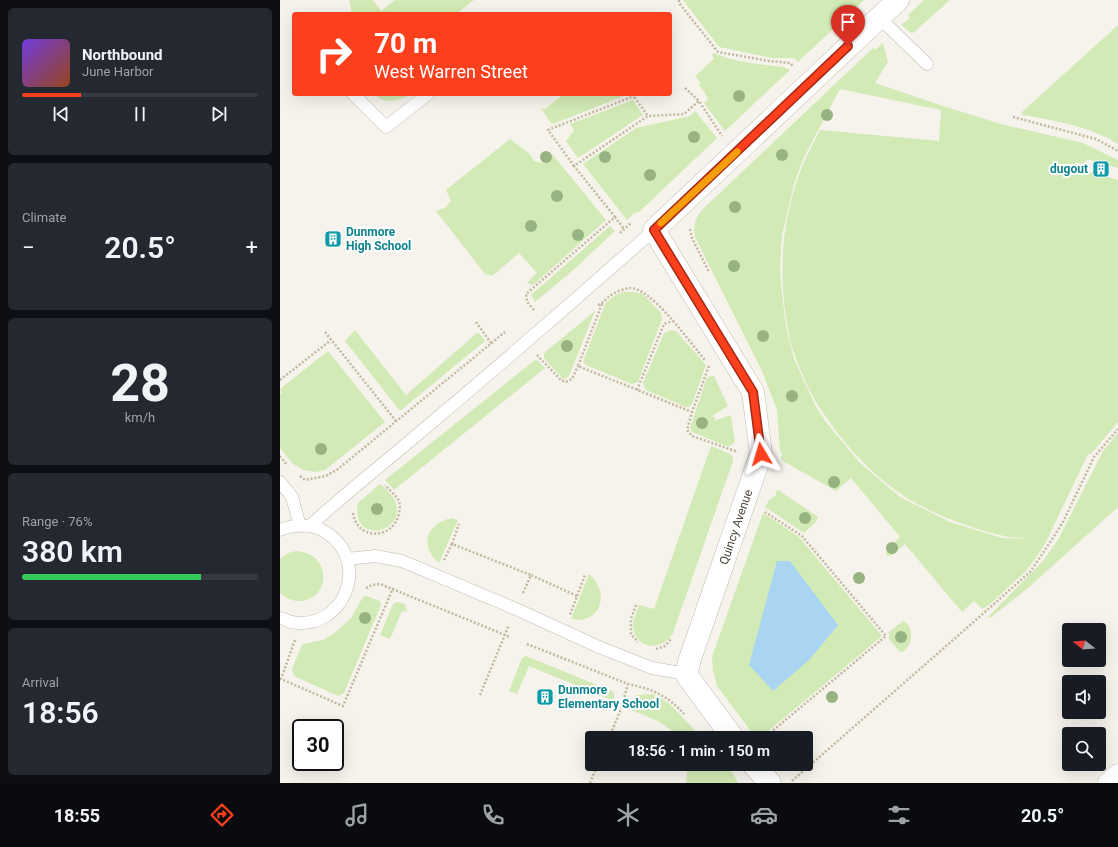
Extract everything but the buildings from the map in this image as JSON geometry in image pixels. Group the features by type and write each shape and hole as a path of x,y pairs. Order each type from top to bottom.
{"street":[{"path":"654,230 898,0"},
{"name":"Quincy Avenue","path":"654,230 753,392 761,454 686,674"},
{"path":"686,674 729,731"},
{"path":"759,771 770,783"},
{"path":"1109,783 1118,775"}],"lane":[{"path":"878,18 927,64"},
{"path":"355,96 386,127 425,96"},
{"path":"305,526 411,440 654,230"},
{"path":"280,482 292,497 305,526"},
{"path":"280,530 293,526 305,526 322,530 333,537 342,547 348,559 350,575 346,592 337,606 324,617 308,622 292,622 280,618"},
{"path":"348,559 375,556 402,561 516,609 599,647 652,668 686,674"}],"path":[{"path":"679,0 718,52 790,63 796,68"},
{"path":"685,88 699,101 723,139"},
{"path":"624,229 574,166 548,130 631,96"},
{"path":"634,96 648,116"},
{"path":"574,166 648,116 684,114 699,101"},
{"path":"1012,117 1096,139 1118,151"},
{"path":"534,310 527,302 526,294 615,217"},
{"path":"690,225 692,238 710,273"},
{"path":"537,355 561,380 566,382 572,379 602,304 613,294 632,288 643,292 673,321 714,372"},
{"path":"597,305 602,304"},
{"path":"637,390 664,324 673,321"},
{"path":"476,322 491,343"},
{"path":"325,332 396,421"},
{"path":"296,474 305,480 326,476 338,469 505,332"},
{"path":"280,380 331,340"},
{"path":"531,360 543,350"},
{"path":"578,366 692,412"},
{"path":"709,366 687,430 692,436 738,452"},
{"path":"790,783 1030,572 1048,547 1063,522 1094,457 1118,429"},
{"path":"736,459 738,446"},
{"path":"280,456 288,466"},
{"path":"353,513 358,527 364,532 383,532 394,526 397,521 400,506 398,499 384,484"},
{"path":"760,508 802,536 886,636 772,731"},
{"path":"443,563 460,524"},
{"path":"452,544 531,575"},
{"path":"578,596 585,575"},
{"path":"363,590 372,585 380,584 510,637"},
{"path":"296,636 280,680 343,706 392,588"},
{"path":"636,605 631,619 630,634 641,646"},
{"path":"655,650 665,646 675,635"},
{"path":"527,644 628,684 645,688 663,695 686,715"},
{"path":"612,731 621,709 628,684"},
{"path":"590,783 595,771"}],"green space":[{"path":"349,0 373,0 381,11 395,0 474,0 459,12 352,12"},
{"path":"683,0 864,0 798,62 794,58 772,58 719,47"},
{"path":"924,0 950,0 913,33 910,32 901,25 910,18 908,15"},
{"path":"1118,25 1118,144 1084,128 1023,115 1021,113"},
{"path":"883,43 888,62 875,83 1001,124 1083,143 1118,160 1118,168 1087,159 1085,165 1076,162 1074,167 1118,180 1118,422 1091,454 1088,454 1045,544 1035,559 1026,571 989,605 982,609 974,601 962,612 905,544 891,556 886,555 887,549 900,537 851,478 836,491 781,460 782,454 780,451 777,410 762,371 695,237 695,222 703,209 873,48 875,50","holes":["840,89 941,110 939,141 820,130 804,162 796,184 786,228 782,272 783,295 790,340 802,374 820,408 854,453 884,482 919,505 950,519 971,527 1007,537 1027,539 1002,538 950,522 900,497 860,463 826,422 816,407 794,359 786,327 780,265 782,235 794,184 804,157"]},
{"path":"714,53 739,61 784,67 790,70 725,131 704,103 708,100 699,85 700,82 695,76 714,59 712,55"},
{"path":"377,96 406,96 392,101 382,100"},
{"path":"561,96 624,96 553,124 541,108 545,109"},
{"path":"633,100 643,115 578,158 566,141 574,130 570,124"},
{"path":"695,111 717,138 639,212 634,213 627,220 583,164 636,128 690,116"},
{"path":"510,139 530,154 534,161 542,163 553,155 606,220 533,285 527,283 537,273 519,253 492,276 485,274 436,211 445,208 451,201 446,190"},
{"path":"610,226 615,231 570,273 535,302 531,295"},
{"path":"623,292 643,294 661,313 662,319 638,382 632,384 586,365 583,362 605,304 614,296"},
{"path":"595,311 569,376 564,379 544,358 544,353"},
{"path":"355,330 406,395 478,332 485,341 400,411 345,341"},
{"path":"672,330 676,331 706,365 692,404 689,407 646,390 643,383 664,333"},
{"path":"328,351 385,422 325,470 315,472 303,470 293,464 280,448 280,394 282,393 280,389"},
{"path":"535,360 545,368 394,490 385,480"},
{"path":"711,376 714,376 728,406 712,416 715,418 714,421 731,415 735,442 730,446 726,446 692,432 690,428 706,380"},
{"path":"1118,433 1118,507 1028,588 990,618 988,617 1043,561 1059,538 1103,451"},
{"path":"711,446 730,454 733,457 733,461 673,633 668,640 662,644 655,646 642,643 637,638 634,631 634,618 639,605 654,609"},
{"path":"380,484 395,500 397,514 393,522 386,528 369,530 362,525 358,516 358,503"},
{"path":"778,490 818,517 816,522 804,533 765,507 769,500 776,495 776,491"},
{"path":"763,513 799,537 882,636 768,731 751,731 717,686 713,671 712,657"},
{"path":"451,518 458,520 439,563 429,551 427,541 428,536 430,531 436,525"},
{"path":"296,551 308,554 317,560 322,567 323,576 322,585 317,593 310,599 299,601 289,599 280,593 280,559 288,553"},
{"path":"589,574 596,582 600,590 601,599 599,606 595,613 589,617 581,620 571,619"},
{"path":"366,596 380,601 381,605 344,693 339,696 336,695 294,676 292,669 303,644 323,640 336,632 351,618 363,597"},
{"path":"398,602 405,604 407,610 406,612 402,611 390,639 380,635 393,604"},
{"path":"903,621 909,627 911,636 908,646 902,652 899,651 888,638 890,636 888,633"},
{"path":"526,656 614,692 614,701 529,666 517,694 509,691 522,658"},
{"path":"653,694 670,704 695,731 672,731 662,724 629,709 636,695"},
{"path":"687,771 731,771 738,783 686,783"}],"water":[{"path":"777,561 790,561 838,625 810,659 773,691 749,665"}],"slow traffic":[{"path":"661,223 737,152"}],"place":[{"name":"dugout","path":"1101,169"},
{"name":"Dunmore High School","path":"333,239"},
{"name":"Dunmore Elementary School","path":"545,697"}],"route":[{"path":"761,454 753,392 654,230 848,46"}]}
